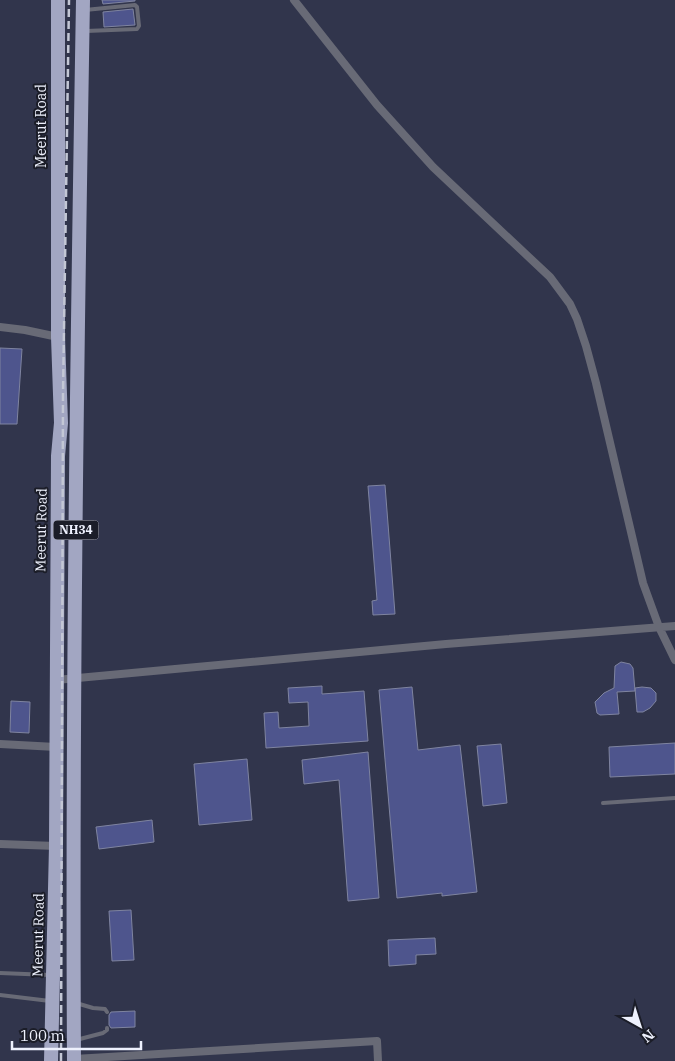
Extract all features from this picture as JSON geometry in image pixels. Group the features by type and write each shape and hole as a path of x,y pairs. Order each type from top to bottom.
{"highway":[{"name":"Meerut Road","path":"51,1061 56,846 58,456 61,423 58,338 58,0"},
{"name":"NH34","path":"74,1060 77,340 83,5"},
{"path":"54,935 74,935"}],"street":[{"path":"294,0 377,105 433,167 550,277 570,304 586,346 643,583 659,627 675,660"},
{"path":"0,327 25,330 58,338"},
{"path":"56,680 446,644 675,626"},
{"path":"0,744 56,747"},
{"path":"0,844 56,846"},
{"path":"74,1060 378,1041 378,1061"}],"lane":[{"path":"82,32 137,29 139,26 137,7 135,5 83,5"},
{"path":"603,804 675,798"},
{"path":"0,973 53,975"},
{"path":"0,995 52,1001"},
{"path":"74,1003 105,1009 107,1012"},
{"path":"74,1040 102,1033 107,1028"}],"building":[{"path":"102,0 135,0 135,1 103,4"},
{"path":"133,9 135,25 104,27 103,12"},
{"path":"0,348 22,349 17,424 0,424"},
{"path":"385,485 395,614 373,615 372,601 377,600 368,486"},
{"path":"621,662 630,664 633,668 635,691 617,692 619,714 600,715 597,713 595,702 604,693 614,688 615,666"},
{"path":"322,686 322,694 364,691 368,741 266,748 264,713 278,712 279,728 309,726 308,702 289,703 288,688"},
{"path":"412,687 418,750 460,745 477,892 442,896 442,893 397,898 379,690"},
{"path":"635,688 651,688 656,693 656,701 650,708 643,712 637,712"},
{"path":"11,701 30,702 29,733 10,732"},
{"path":"675,743 675,774 610,777 609,747"},
{"path":"501,744 507,803 483,806 477,746"},
{"path":"368,752 379,898 348,901 339,780 304,784 302,760"},
{"path":"247,759 252,820 199,825 194,764"},
{"path":"152,820 154,842 99,849 96,827"},
{"path":"131,910 134,960 112,961 109,911"},
{"path":"435,938 436,954 416,955 416,964 389,966 388,940"},
{"path":"135,1011 135,1027 111,1028 109,1025 109,1015 111,1012"}],"railway":[{"path":"61,1061 63,395 69,0"}]}
